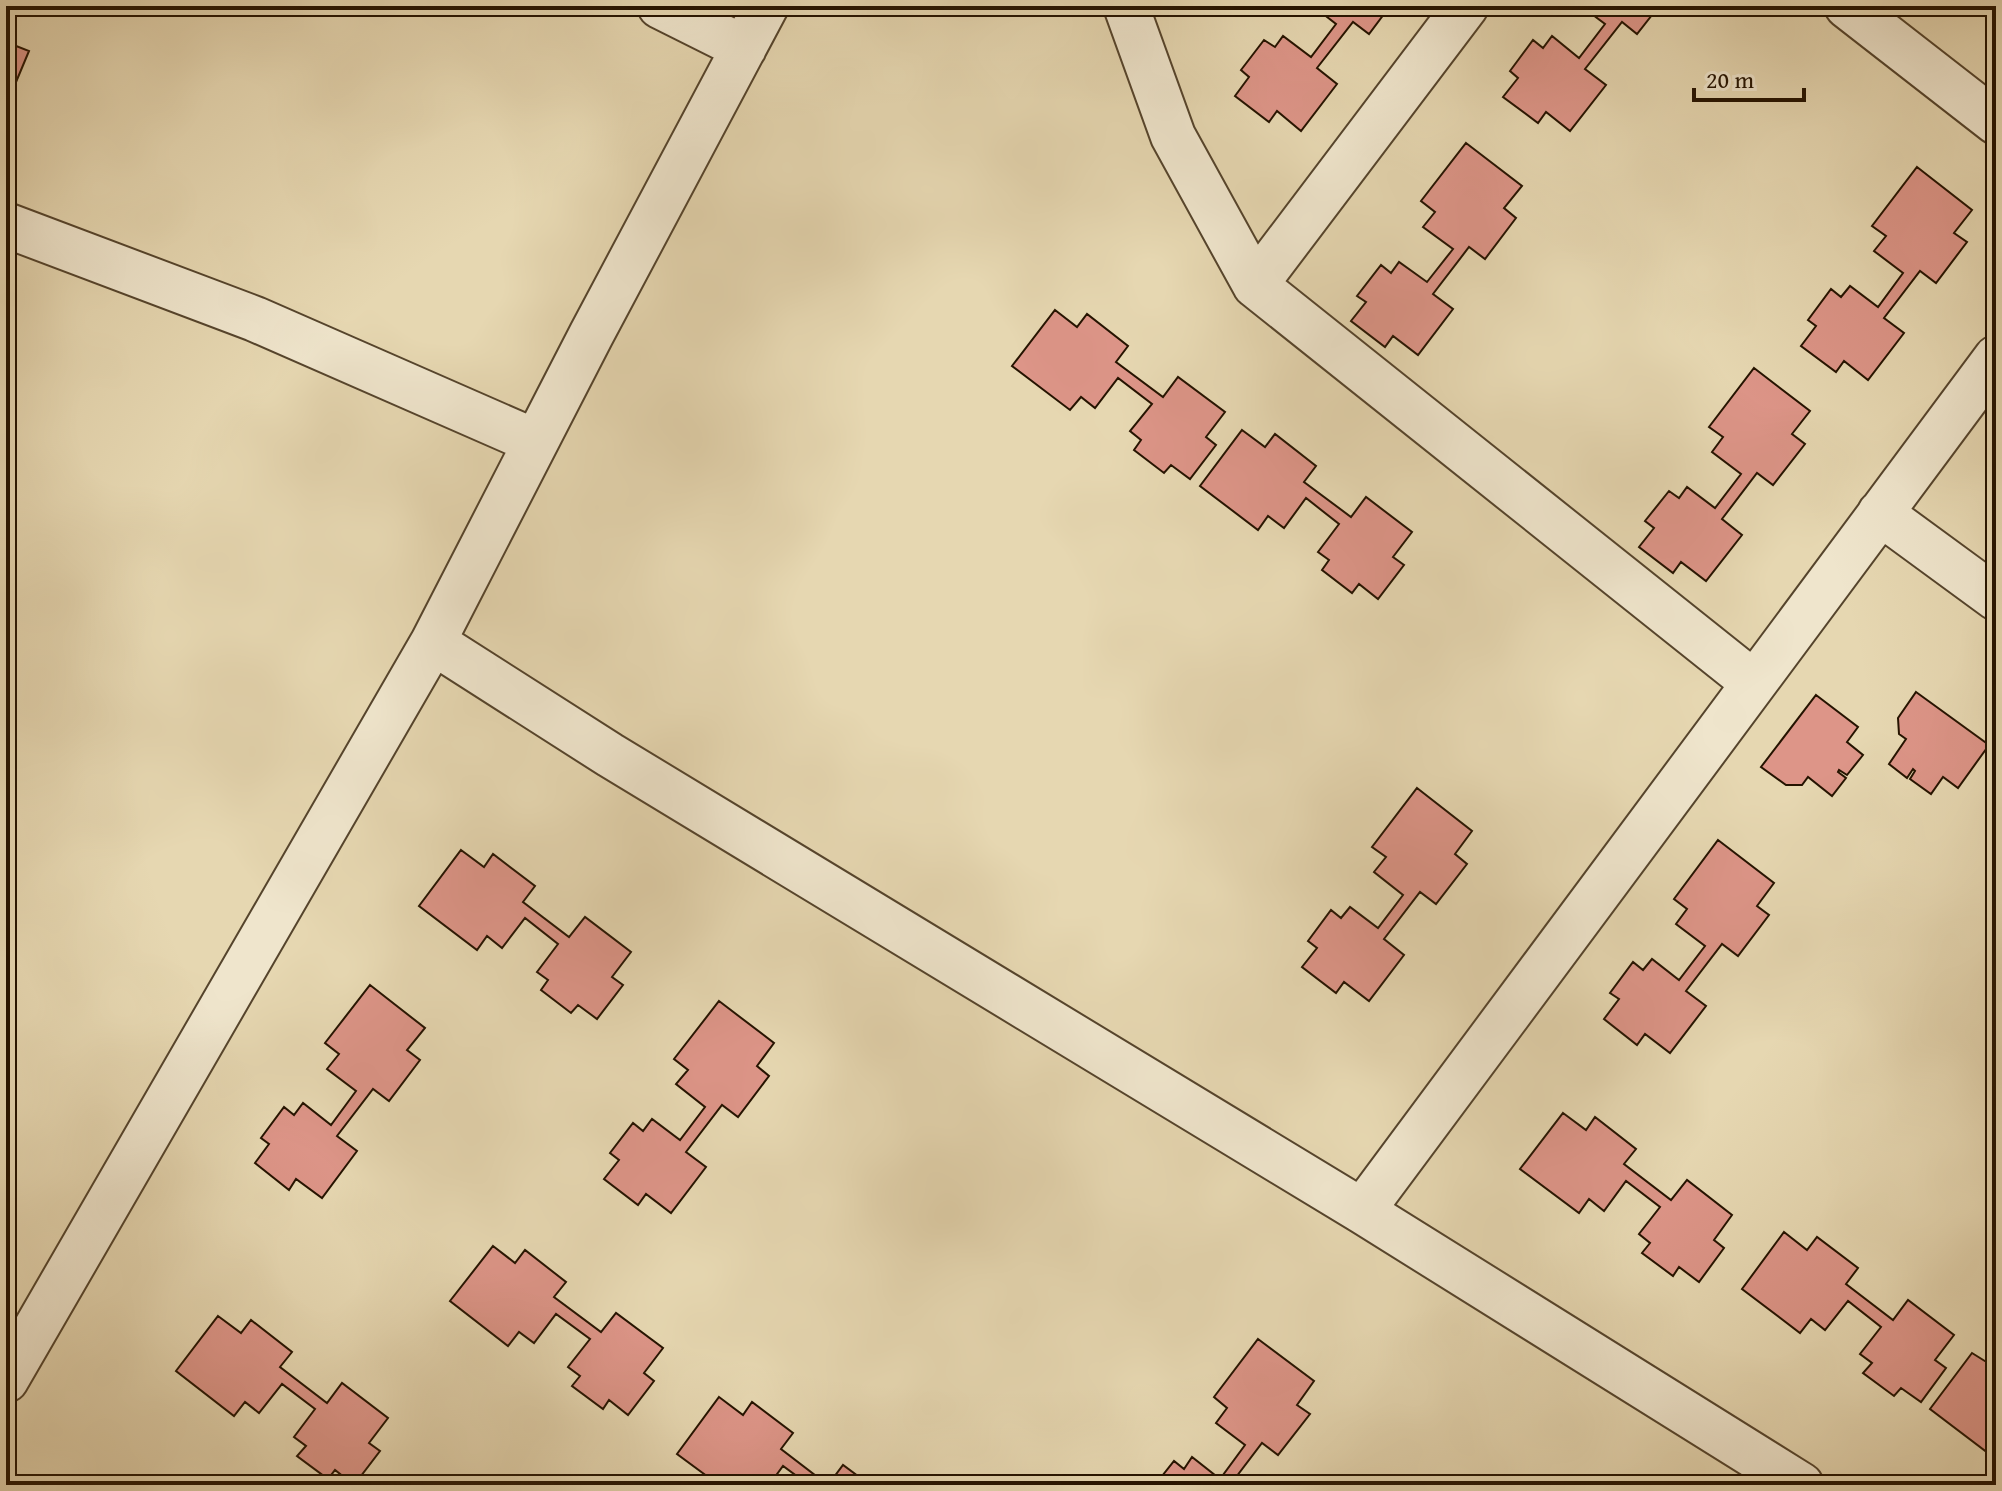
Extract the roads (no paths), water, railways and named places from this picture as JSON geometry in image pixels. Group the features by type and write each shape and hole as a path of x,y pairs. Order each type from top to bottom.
{"street":[{"path":"660,6 744,48"},
{"path":"6,1380 65,1283 433,642 766,6"},
{"path":"1126,6 1173,136 1255,285 1754,683"},
{"path":"1255,285 1466,6"},
{"path":"1847,6 1996,122"},
{"path":"6,225 255,319 536,442"},
{"path":"1362,1211 1996,358"},
{"path":"1880,513 1996,598"},
{"path":"433,642 610,755 1362,1211 1801,1485"}]}
